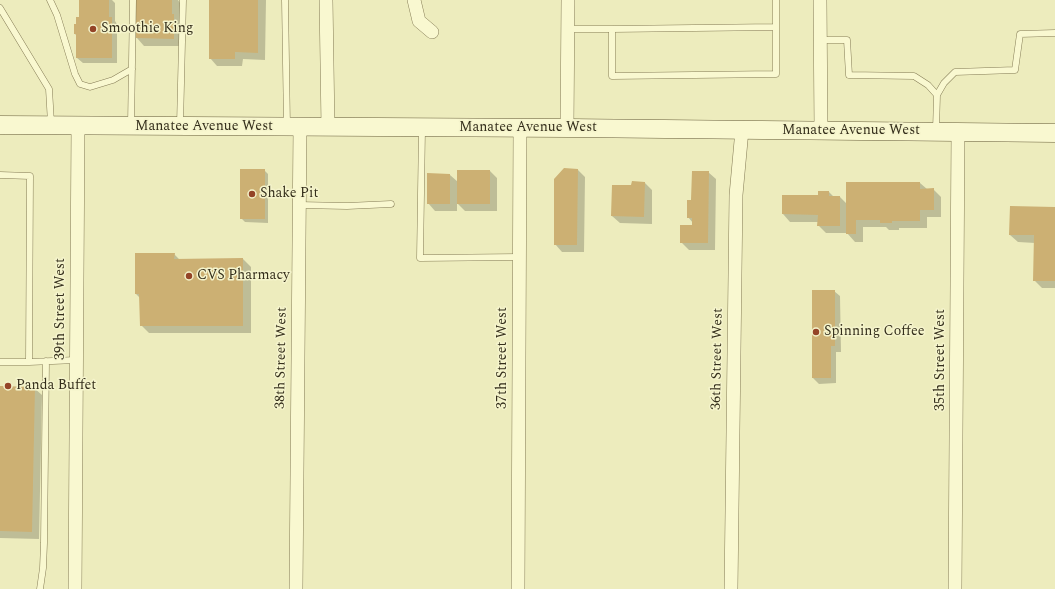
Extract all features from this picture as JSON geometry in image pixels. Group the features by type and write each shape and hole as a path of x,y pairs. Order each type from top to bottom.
{"main road":[{"name":"Manatee Avenue West","path":"0,125 567,128 1055,133"}],"street":[{"path":"326,0 328,127"},
{"path":"414,0 419,21 432,32"},
{"path":"567,128 568,0"},
{"path":"820,0 820,131"},
{"name":"39th Street West","path":"75,589 78,126"},
{"name":"38th Street West","path":"294,127 299,205 296,589"},
{"name":"37th Street West","path":"518,589 520,128"},
{"name":"36th Street West","path":"731,589 736,194 742,130"},
{"name":"35th Street West","path":"955,589 958,132"}],"lane":[{"path":"50,0 59,22 75,74 80,84 90,87 114,80 132,69"},
{"path":"131,126 133,0"},
{"path":"180,126 183,0"},
{"path":"284,0 294,127"},
{"path":"612,29 612,76 776,74 776,0"},
{"path":"0,8 49,89 51,126"},
{"path":"568,29 776,27"},
{"path":"936,132 937,94 944,83 955,72 1015,70 1020,34 1055,33"},
{"path":"820,40 848,40 849,75 914,76 937,94"},
{"path":"422,128 420,258 520,258"},
{"path":"0,175 30,176 29,362"},
{"path":"299,205 347,206 391,204"},
{"path":"0,362 76,360"},
{"path":"40,589 44,543 46,361"}],"building":[{"name":"Smoothie King","path":"79,0 109,0 109,17 112,17 112,58 76,58 76,34 74,34 74,24 76,24 76,17 79,17"},
{"path":"136,0 172,0 172,14 174,14 174,39 136,38"},
{"path":"209,0 258,0 258,53 235,52 235,59 209,59"},
{"path":"564,168 578,169 577,245 554,245 554,179"},
{"name":"Shake Pit","path":"240,169 265,169 265,219 240,219"},
{"path":"457,170 490,170 490,204 457,204"},
{"path":"692,171 709,171 708,243 680,243 680,225 692,225 692,218 687,218 687,200 691,200"},
{"path":"427,173 450,174 450,204 427,204"},
{"path":"632,181 645,182 644,217 611,216 612,185 631,185"},
{"path":"846,182 920,182 920,189 934,188 934,210 920,210 920,221 892,221 892,223 880,223 880,220 856,220 856,234 846,234"},
{"path":"818,191 829,191 829,196 840,196 840,226 817,226 818,215 782,214 782,195 818,195"},
{"path":"1010,206 1055,207 1055,281 1033,281 1034,235 1009,235"},
{"name":"CVS Pharmacy","path":"135,253 175,253 174,259 243,258 243,326 140,326 139,294 135,294"},
{"path":"812,290 835,290 835,346 831,346 831,378 812,378"},
{"path":"0,386 35,387 32,532 0,531"}],"place":[{"name":"Smoothie King","path":"93,29"},
{"name":"Shake Pit","path":"252,194"},
{"name":"CVS Pharmacy","path":"189,276"},
{"name":"Spinning Coffee","path":"816,332"},
{"name":"Panda Buffet","path":"8,386"}]}
